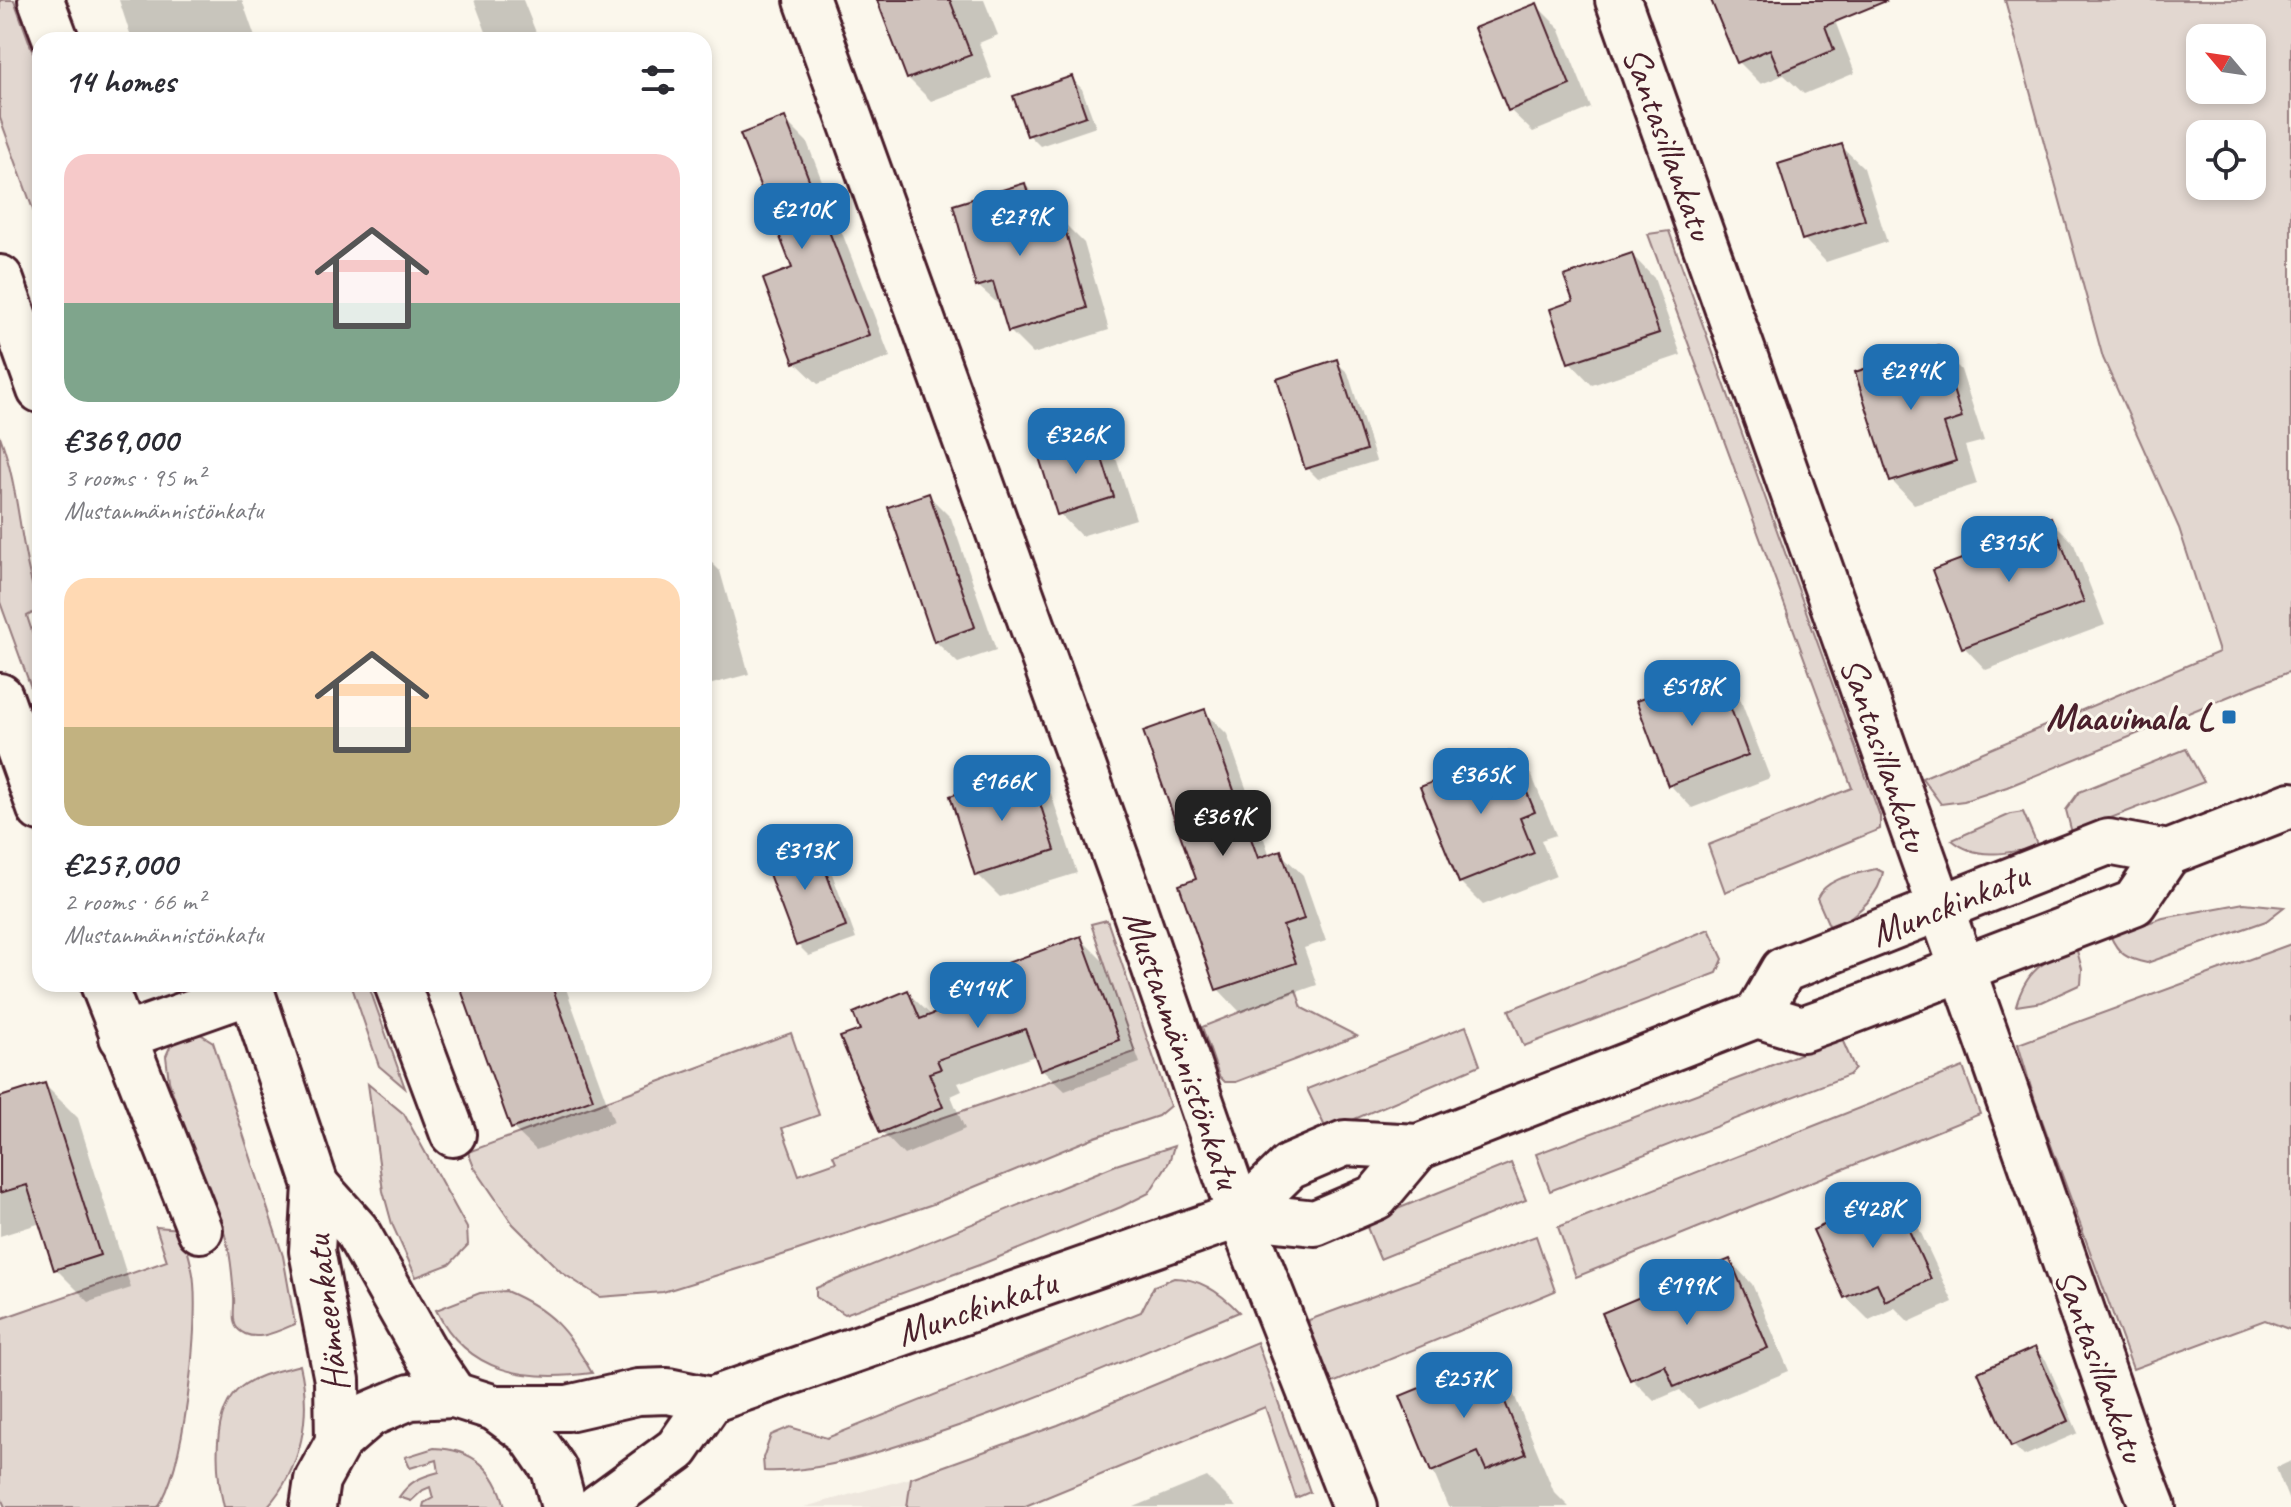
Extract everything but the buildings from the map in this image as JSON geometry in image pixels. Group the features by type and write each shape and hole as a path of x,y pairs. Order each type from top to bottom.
{"street":[{"path":"41,0 53,32"},
{"name":"Mustanmännistönkatu","path":"807,0 1129,894 1240,1215 1355,1507"},
{"name":"Santasillankatu","path":"1618,0 2153,1507"},
{"path":"0,278 32,368"},
{"path":"0,696 32,786"},
{"path":"2168,853 2291,805"},
{"name":"Munckinkatu","path":"711,1400 1240,1215 1289,1167 1345,1143 1418,1147 1757,1015 1802,1029 2134,903 2168,853 2108,842 1940,908 1783,970 1757,1015"},
{"path":"106,992 200,1230"},
{"name":"Hämeenkatu","path":"122,1037 237,992"},
{"name":"Hämeenkatu","path":"252,992 316,1185 312,1251 337,1380 338,1442"},
{"path":"400,992 453,1134"},
{"name":"Munckinkatu","path":"1240,1215 1315,1223 1376,1197 1418,1147"},
{"name":"Hämeenkatu","path":"316,1185 356,1230 425,1352 454,1395"},
{"path":"312,1505 317,1480 338,1442 370,1414 410,1397 454,1395 495,1408 568,1408 638,1392 668,1391 711,1400 677,1449 598,1507"},
{"path":"495,1408 529,1433 554,1469 564,1507"}],"shaded area":[{"path":"0,0 14,0 32,50 32,207 0,118"},
{"path":"2005,0 2291,0 2291,671 2007,787 1964,801 1941,804 1922,778 2219,652 2179,528 2103,358"},
{"path":"1669,231 1880,816 1880,829 1725,892 1708,845 1852,788 1648,234"},
{"path":"0,436 12,479 32,584 32,613 27,616 32,631 32,690 0,602"},
{"path":"2186,749 2204,782 2072,833 2066,810 2079,792"},
{"path":"2023,812 2038,847 1993,854 1972,851 1952,840 2011,814"},
{"path":"1876,869 1883,872 1876,891 1856,913 1831,930 1817,898 1821,891 1834,881"},
{"path":"2244,903 2284,907 2266,921 2147,963 2124,955 2110,935 2163,918"},
{"path":"1107,920 1170,1106 1158,1116 1095,1137 933,1204 663,1292 600,1297 561,1272 513,1224 474,1167 468,1152 791,1033 819,1115 782,1128 799,1175 836,1162 833,1155 1135,1052 1091,924"},
{"path":"1709,929 1723,959 1717,973 1524,1046 1509,1010"},
{"path":"2291,944 2291,1330 2265,1320 2133,1369 2035,1101 2018,1044"},
{"path":"2076,947 2082,969 2081,984 2042,1002 2016,1006 2025,984 2037,968"},
{"path":"1296,990 1302,1008 1357,1036 1236,1082 1225,1082 1219,1076 1202,1027"},
{"path":"354,992 371,992 405,1088 379,1066"},
{"path":"1466,1026 1480,1065 1327,1131 1307,1089"},
{"path":"197,1032 213,1042 283,1256 295,1324 266,1335 250,1336 235,1325 232,1273 225,1236 209,1203 169,1081 166,1056 173,1040"},
{"path":"1841,1037 1855,1069 1849,1075 1550,1191 1536,1154"},
{"path":"1963,1067 1980,1114 1576,1277 1558,1227"},
{"path":"368,1084 404,1114 467,1228 468,1245 450,1264 416,1277 392,1224 383,1191"},
{"path":"1174,1146 1169,1162 1149,1193 1121,1207 982,1264 845,1314 816,1297 816,1288 1116,1165"},
{"path":"1511,1163 1526,1200 1380,1259 1366,1225 1380,1216"},
{"path":"156,1227 181,1229 192,1269 195,1305 188,1399 182,1432 176,1462 158,1507 5,1507 0,1496 0,1319 167,1261"},
{"path":"1536,1236 1555,1291 1328,1385 1308,1326 1309,1320"},
{"path":"1174,1278 1210,1288 1239,1312 1071,1383 943,1431 833,1464 798,1470 764,1471 763,1458 771,1435 790,1427 827,1438 1141,1312 1154,1286"},
{"path":"506,1291 535,1306 557,1323 592,1373 545,1376 502,1369 465,1348 449,1331 436,1310 480,1293"},
{"path":"1257,1342 1310,1492 1296,1498 1265,1407 1023,1507 907,1507 911,1478 1058,1425"},
{"path":"300,1365 304,1422 289,1475 267,1507 224,1507 218,1444 224,1411 241,1387 254,1379"},
{"path":"434,1448 460,1452 481,1464 496,1482 505,1507 423,1507 433,1498 430,1487 411,1501 399,1497 416,1480 439,1472 437,1460 410,1468 405,1457"},
{"path":"930,1471 940,1507 804,1507 911,1478"}],"place":[{"name":"Maauimala L","path":"2229,717"}]}
